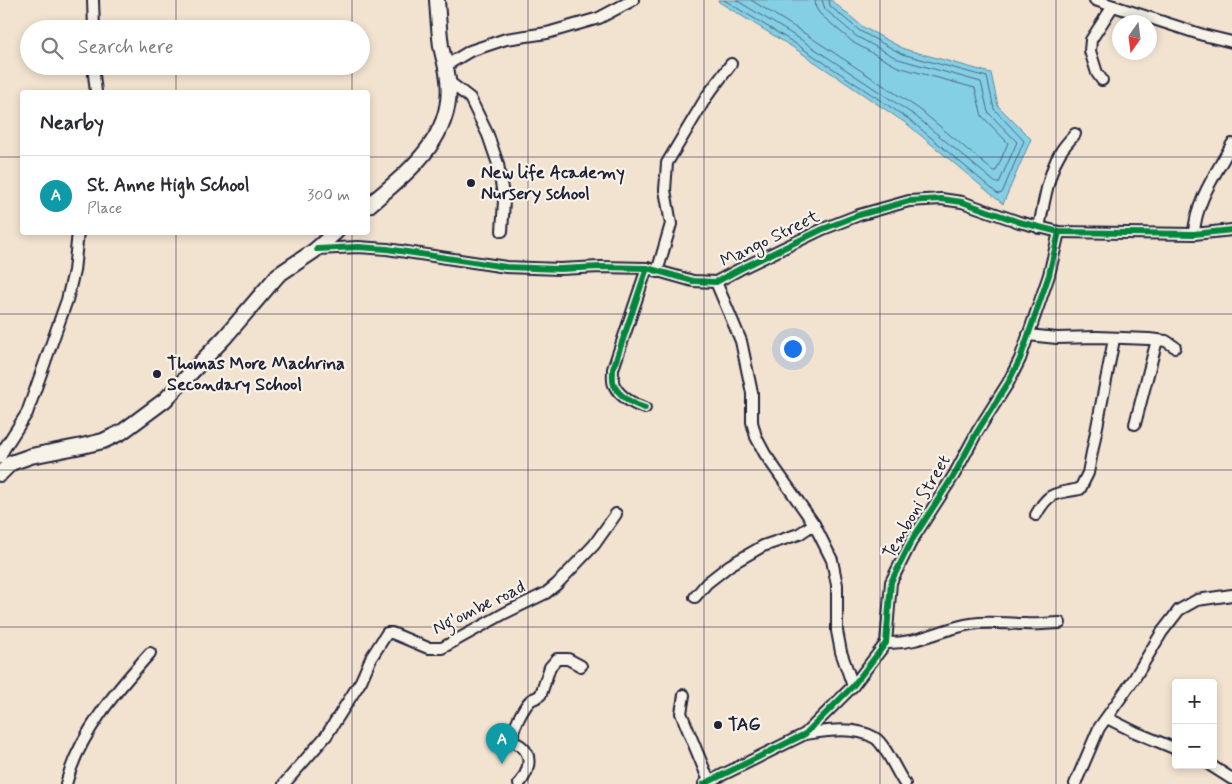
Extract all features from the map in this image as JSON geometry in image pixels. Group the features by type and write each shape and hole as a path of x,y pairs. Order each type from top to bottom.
{"street":[{"path":"93,0 94,20"},
{"path":"370,204 396,182 428,149 439,133 447,110 448,81 441,44 437,0"},
{"path":"445,66 470,51 506,39 547,33 599,18 633,0"},
{"path":"1095,0 1203,35 1232,42"},
{"path":"1102,80 1097,72 1090,50 1091,40 1113,6"},
{"path":"645,408 637,406 617,390 613,383 613,368 671,224 665,190 668,163 707,96 730,64"},
{"path":"94,75 96,90"},
{"path":"448,81 470,98 488,134 498,164 504,201 502,231"},
{"path":"1039,228 1044,200 1054,166 1060,153 1075,134"},
{"path":"1194,234 1194,220 1210,184 1232,144"},
{"name":"Mango Street","path":"317,249 358,247 387,249 506,267 560,269 600,267 652,270 694,281 716,282 823,228 860,214 909,201 941,199 962,202 1039,228 1059,232 1194,234 1232,230"},
{"name":"Temboni Street","path":"886,643 891,582 912,540 954,475 1020,359 1049,275 1059,232"},
{"path":"0,458 27,413 67,300 74,271 78,235"},
{"path":"0,474 11,463 31,456 103,441 122,432 165,400 225,337 278,275 317,249 333,235"},
{"path":"716,282 741,341 752,392 752,422 756,437 765,454 814,524 832,560 837,585 836,631 853,686"},
{"path":"1028,336 1136,338 1166,341 1175,347"},
{"path":"1036,515 1043,501 1050,495 1080,489 1088,473 1114,339"},
{"path":"1135,424 1157,340"},
{"name":"Ng'ombe road","path":"284,784 326,736 361,681 371,658 387,633 392,633 428,648 442,648 505,613 546,594 594,545 616,514"},
{"path":"695,597 708,583 730,565 763,546 799,534 814,524"},
{"path":"1075,784 1099,728 1134,679 1162,632 1179,610 1198,600 1232,595"},
{"path":"684,696 681,713 706,783 805,734 853,686 886,643 901,643 930,637 954,627 974,624 997,622 1032,625 1060,623"},
{"path":"66,784 83,739 116,694 150,653"},
{"path":"519,784 525,777 528,761 526,752 512,738 515,726 530,700 541,694 553,662 557,659 568,659 581,666"},
{"path":"1106,718 1172,747"},
{"path":"805,734 832,731 857,732 876,738 905,784"},
{"path":"1216,769 1232,779"}],"water":[{"path":"718,0 831,0 863,27 904,49 991,73 998,106 1031,139 1003,204 907,124 794,48"}],"cycle path":[{"path":"317,249 358,247 387,249 506,267 560,269 600,267 647,268 693,281 716,282 823,229 859,215 909,201 941,199 962,202 1019,222 1059,232 1194,234 1232,230"},
{"path":"704,784 805,734 853,686 886,643 891,582 912,540 954,475 1020,359 1049,275 1059,232"},
{"path":"645,408 636,405 619,393 613,382 613,369 647,268"}],"place":[{"name":"New life Academy Nursery school","path":"471,183"},
{"name":"Thomas More Machrina Secondary School","path":"157,374"},
{"name":"TAG","path":"718,725"},
{"name":"St. Anne High School","path":"502,764"}]}
